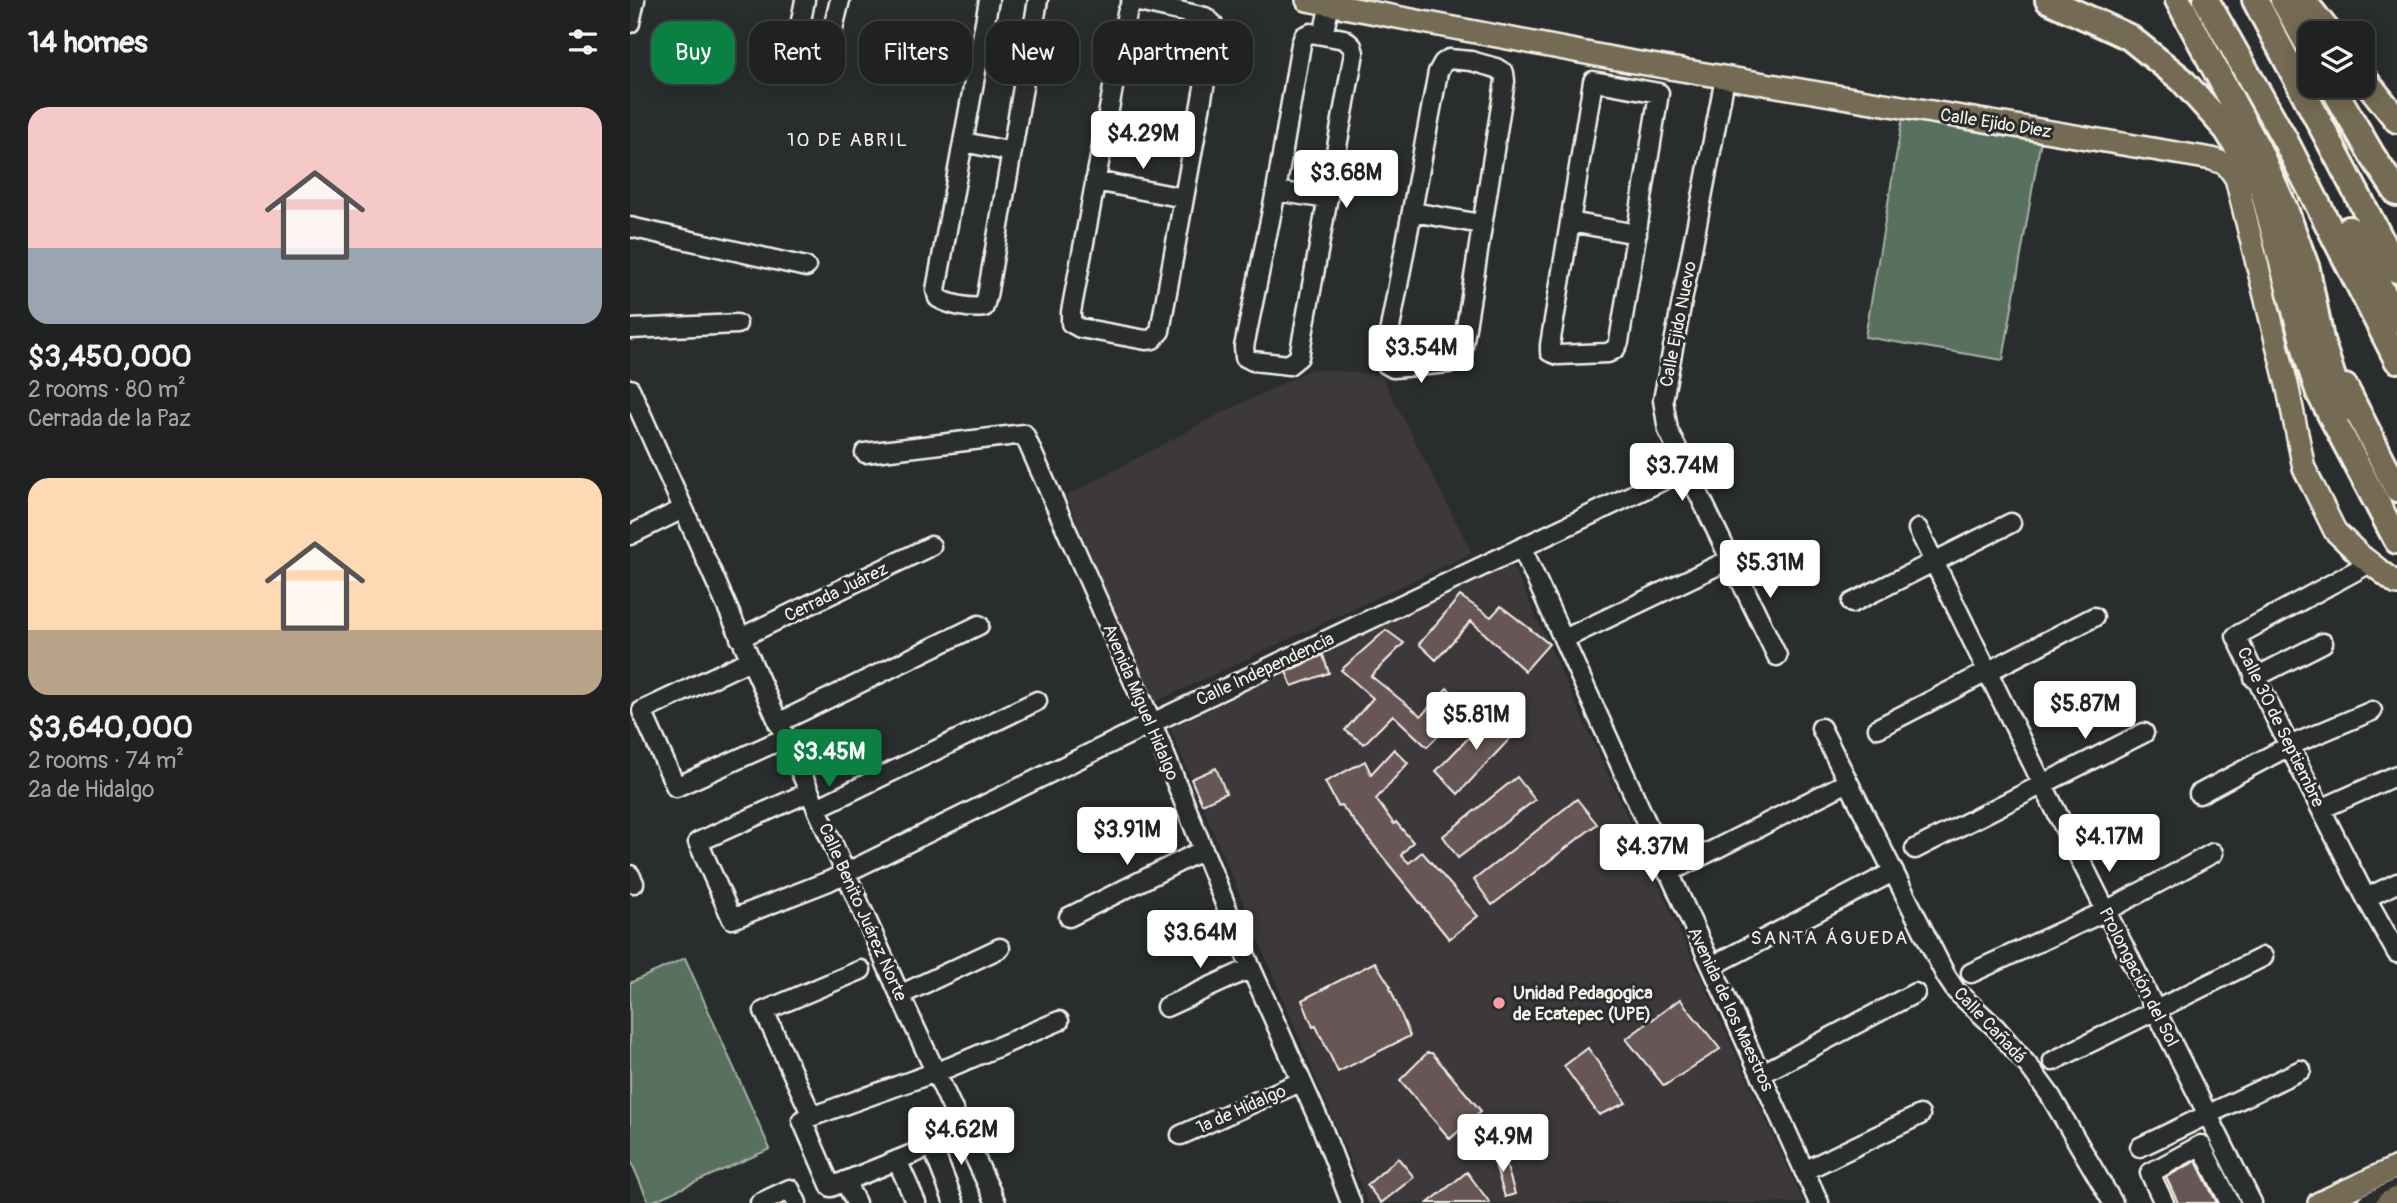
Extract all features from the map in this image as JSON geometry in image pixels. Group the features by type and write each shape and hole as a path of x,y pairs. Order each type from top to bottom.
{"highway":[{"path":"2048,0 2129,37 2182,79 2227,130 2262,188 2308,363 2319,393 2397,541"},
{"path":"2178,0 2275,184 2306,270 2315,317 2334,386 2346,417 2397,514"},
{"path":"2206,0 2285,141 2397,360"},
{"path":"2226,0 2397,319"},
{"path":"2255,0 2397,270"},
{"path":"2283,0 2298,27"},
{"path":"2302,0 2312,21"},
{"path":"2302,0 2319,21"},
{"path":"2375,92 2397,120"},
{"path":"2339,98 2397,192"},
{"path":"2354,98 2397,166"},
{"path":"2328,360 2343,382 2397,489"}],"main road":[{"name":"Calle Ejido Diez","path":"1307,0 1628,61 2212,159 2226,164 2236,178 2288,389 2304,468 2335,531 2397,584"},
{"path":"2319,1203 2397,1167"},
{"path":"2387,1203 2397,1198"}],"street":[{"path":"630,23 635,0"},
{"path":"805,0 800,26 802,33 808,37 823,39 831,37 835,29 840,0"},
{"path":"989,0 936,290 938,298 945,302 976,309 984,307 987,296 1038,0"},
{"path":"1131,3 1169,4 1205,17 1213,24 1214,32 1160,331 1153,339 1146,340 1080,328 1071,323 1071,312 1127,13 1131,3"},
{"path":"1323,35 1330,4"},
{"path":"1311,33 1323,35 1344,39 1352,46 1354,53 1299,357 1289,365 1253,361 1245,357 1244,347 1276,191 1301,44 1304,36 1311,33"},
{"path":"1471,61 1477,33"},
{"path":"1449,59 1471,61 1496,68 1504,73 1505,81 1462,353 1458,360 1449,363 1393,368 1386,364 1385,355 1438,72 1449,59"},
{"path":"1623,86 1628,61"},
{"name":"Calle Ejido Nuevo","path":"1725,78 1663,400 1668,430 1777,656"},
{"path":"1593,81 1623,86 1659,93 1619,342 1615,349 1608,353 1558,355 1550,352 1549,345 1593,81"},
{"path":"964,142 1012,152"},
{"path":"1095,181 1184,198"},
{"path":"1276,191 1328,199"},
{"path":"1413,212 1481,224"},
{"path":"1570,222 1637,234"},
{"path":"630,226 806,267"},
{"path":"630,329 737,324"},
{"name":"Calle Benito Juárez Norte","path":"630,389 934,1072 996,1203"},
{"name":"Avenida Miguel Hidalgo","path":"865,453 1024,433 1152,723 1251,968 1321,1125 1351,1203"},
{"name":"Calle Independencia","path":"813,800 698,842 732,919 829,881 1152,723 1687,469"},
{"path":"630,535 683,509"},
{"path":"1852,603 2011,523"},
{"name":"Prolongación del Sol","path":"1918,529 2252,1203"},
{"name":"Cerrada Juárez","path":"740,638 932,546"},
{"name":"Avenida de los Maestros","path":"1522,548 1819,1203"},
{"path":"1564,639 1729,560"},
{"name":"Calle 30 de Septiembre","path":"2370,563 2236,636 2254,678 2366,898 2397,953"},
{"path":"1878,729 2094,617"},
{"path":"750,660 642,711 676,787 979,625"},
{"path":"2254,678 2323,643"},
{"path":"813,800 1037,701"},
{"path":"2199,793 2289,746 2372,710"},
{"name":"Calle Cañadá","path":"1821,728 1946,976 2031,1069 2050,1095 2113,1203"},
{"path":"1915,849 2144,733"},
{"path":"2322,808 2397,775"},
{"path":"1668,873 1848,782"},
{"path":"1069,917 1203,850"},
{"path":"1972,973 2106,911 2213,853"},
{"path":"1712,966 1893,872"},
{"path":"2366,898 2397,883"},
{"path":"900,995 1000,948"},
{"path":"2053,1061 2263,957"},
{"path":"1166,1007 1251,968"},
{"path":"812,1116 764,1011 861,970"},
{"path":"1761,1074 1915,993"},
{"path":"954,1203 932,1146 831,1187 802,1120 950,1067 1059,1021"},
{"path":"2140,1147 2301,1070"},
{"name":"1a de Hidalgo","path":"1181,1135 1300,1082"},
{"path":"1804,1171 1920,1115"},
{"path":"2164,1203 2150,1173 2201,1145 2230,1203"},
{"path":"897,1160 916,1203"},
{"path":"2335,1203 2397,1175"},
{"path":"845,1181 856,1203"},
{"path":"760,1203 790,1189 797,1203"},
{"path":"2367,1203 2397,1189"}],"shaded area":[{"path":"1312,369 1381,375 1472,553 1153,703 1066,496 1214,417"},
{"name":"Unidad Pedagogica de Ecatepec (UPE)","path":"1512,564 1804,1203 1368,1203 1170,728"}],"green space":[{"path":"1904,110 2042,133 2003,360 1865,337"},
{"path":"685,958 770,1149 649,1203 630,1159 630,983"}],"building":[{"path":"1460,596 1491,617 1501,606 1549,644 1525,671 1471,621 1436,660 1419,644"},
{"path":"1386,630 1404,643 1371,676 1421,716 1447,688 1469,705 1427,747 1393,715 1364,744 1345,730 1373,698 1341,670"},
{"path":"1323,655 1329,673 1292,686 1286,672"},
{"path":"1495,711 1517,731 1458,794 1436,771"},
{"path":"1394,749 1408,763 1376,799 1394,824 1396,822 1413,842 1401,855 1409,863 1422,852 1478,916 1449,939 1341,805 1338,806 1325,782 1365,761 1371,774"},
{"path":"1216,768 1226,793 1202,804 1191,779"},
{"path":"1517,777 1535,800 1458,858 1443,836"},
{"path":"1577,799 1597,824 1492,905 1474,880"},
{"path":"1375,962 1391,987 1410,1036 1338,1072 1316,1026 1313,1027 1302,1000"},
{"path":"1680,999 1720,1049 1664,1086 1626,1039"},
{"path":"1588,1048 1626,1103 1599,1115 1564,1066"},
{"path":"1427,1053 1432,1053 1481,1111 1450,1139 1400,1080"},
{"path":"1502,1150 1515,1194 1505,1197 1492,1154"},
{"path":"1398,1158 1414,1177 1381,1203 1367,1185"},
{"path":"2196,1161 2217,1203 2178,1203 2166,1177"},
{"path":"1467,1172 1490,1203 1428,1203"}],"place":[{"name":"Unidad Pedagogica de Ecatepec (UPE)","path":"1499,1003"}],"district":[{"name":"10 DE ABRIL","path":"848,139"},
{"name":"SANTA ÁGUEDA","path":"1830,937"}]}
